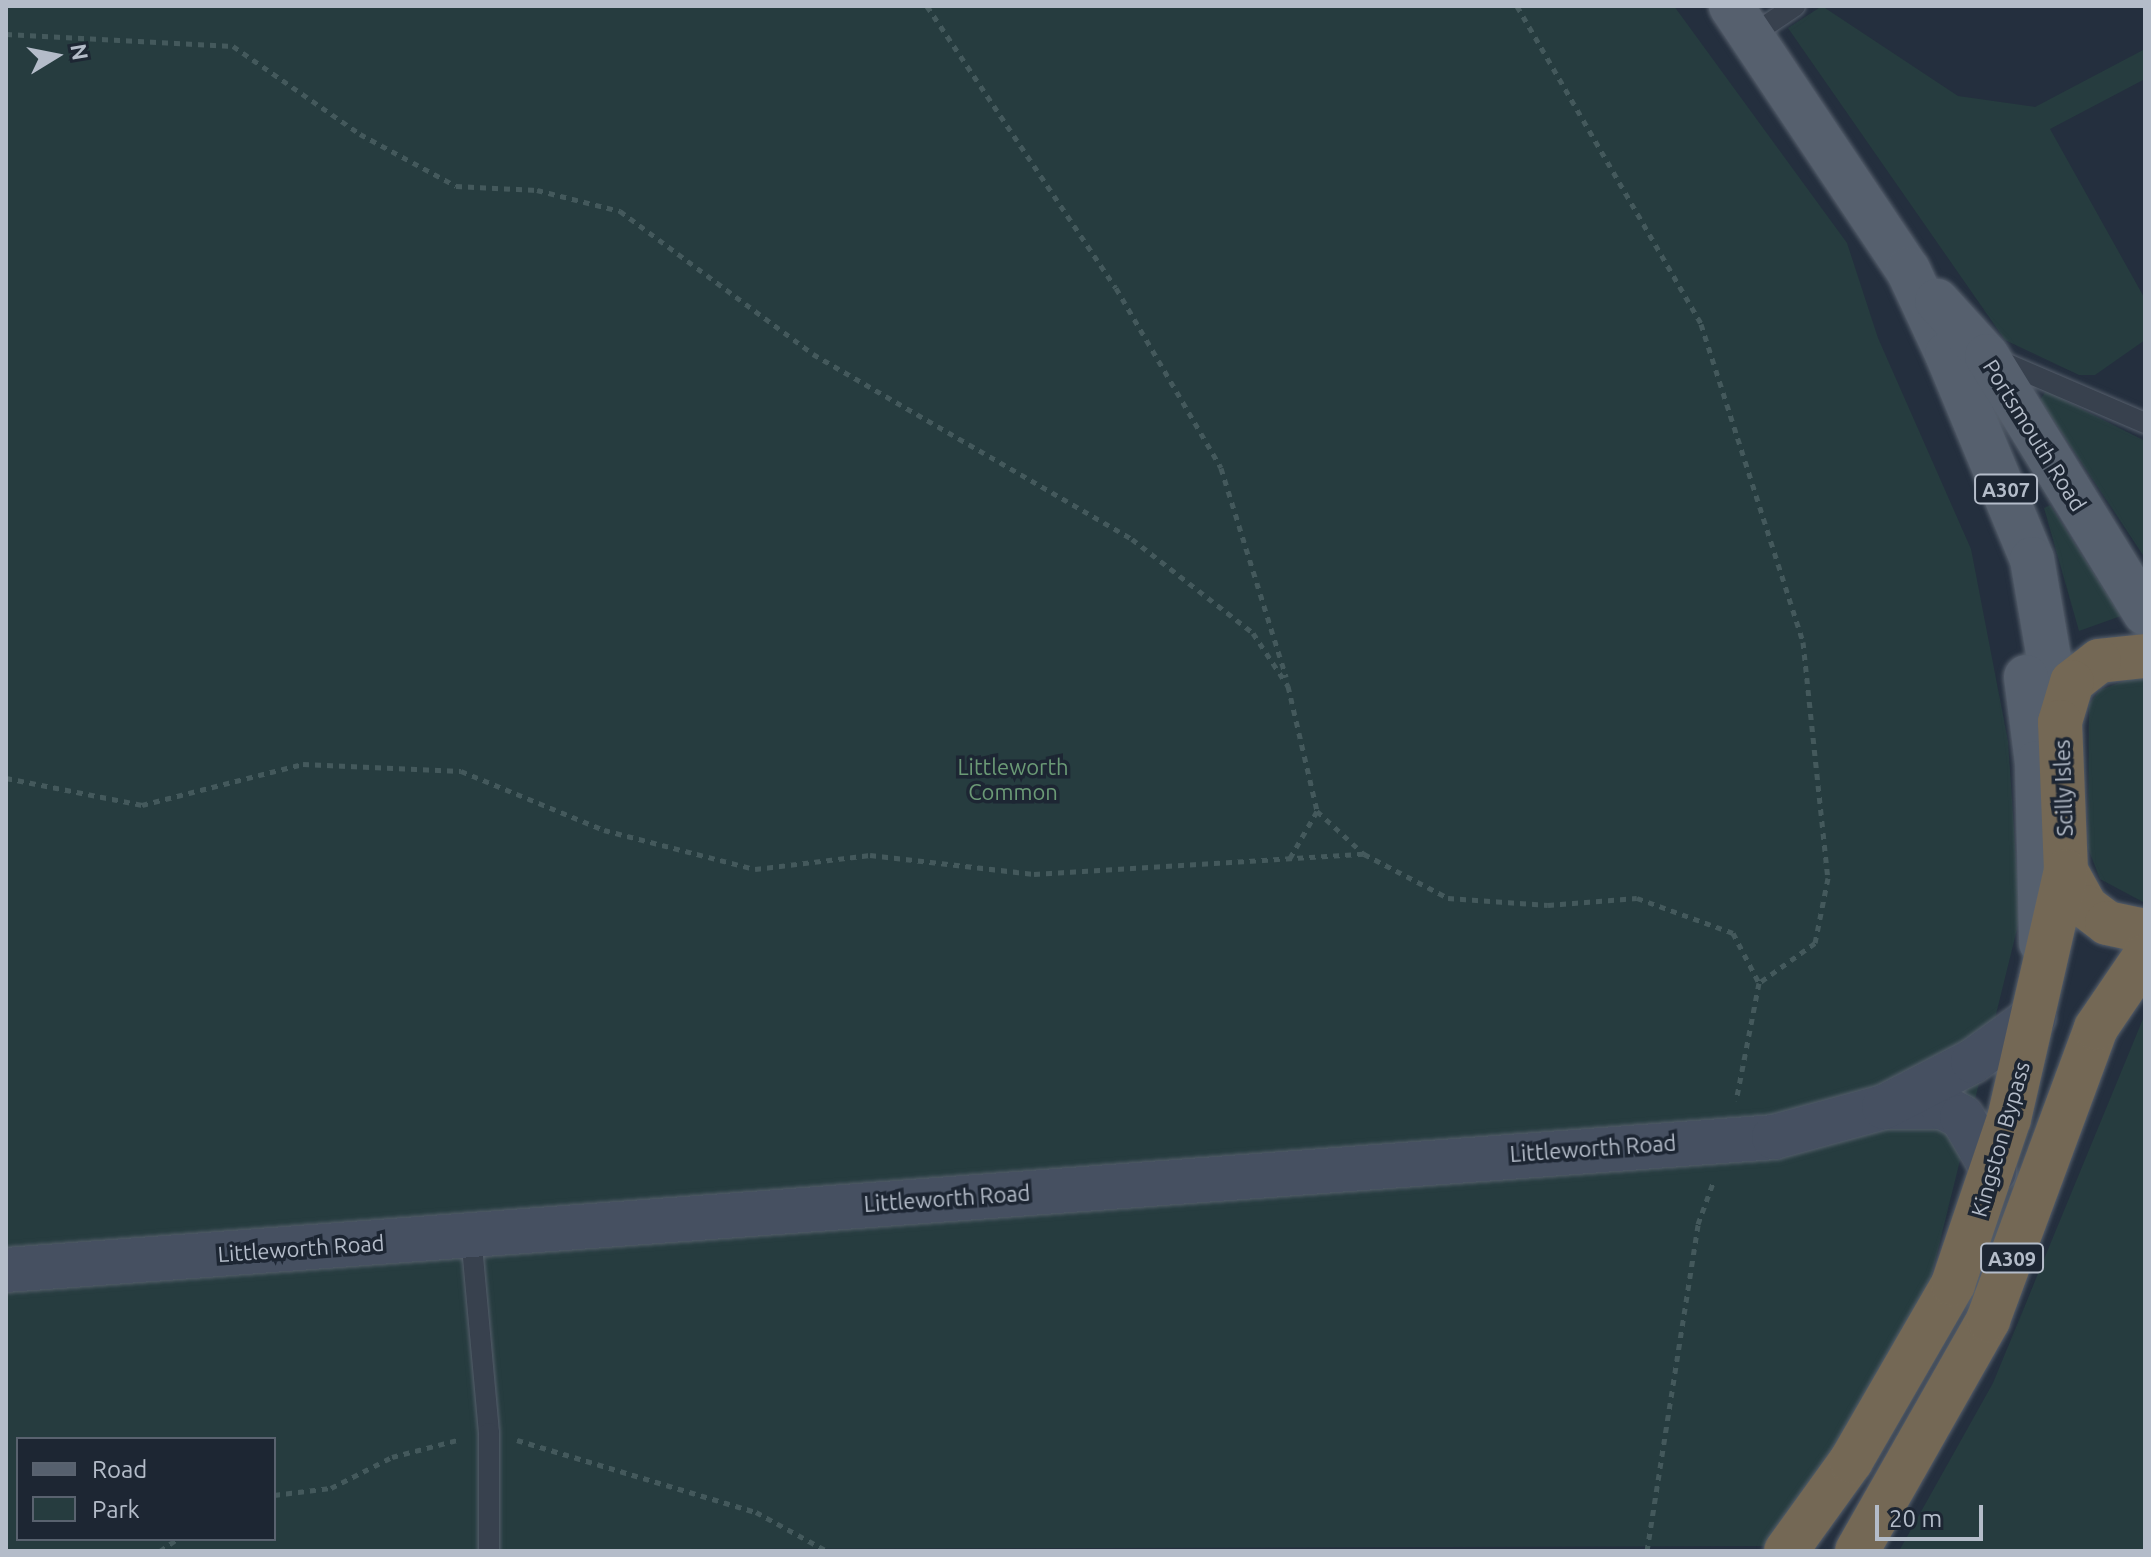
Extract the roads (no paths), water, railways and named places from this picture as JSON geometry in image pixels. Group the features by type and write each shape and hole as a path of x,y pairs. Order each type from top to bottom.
{"highway":[{"name":"Scilly Isles","path":"2066,871 2060,722 2072,682 2099,661 2145,656"},
{"name":"Kingston Bypass","path":"1786,1551 1851,1461 1953,1284 1994,1171 2038,1002 2066,871"},
{"path":"2066,871 2097,915 2145,931"},
{"name":"A309","path":"1857,1551 1988,1320 2096,1028 2145,956"}],"main road":[{"name":"Portsmouth Road","path":"1742,20 1908,270 1987,356 2145,613"},
{"name":"Portsmouth Road","path":"1908,270 2032,559 2060,722"},
{"path":"1972,417 2014,586 2035,748 2038,1002"}],"street":[{"name":"Littleworth Road","path":"6,1270 1728,1138 1774,1137 1884,1107 1973,1061 2038,1002"},
{"name":"Littleworth Road","path":"1884,1107 1943,1107 1962,1117 1994,1171"}],"lane":[{"path":"1742,20 1795,6"},
{"path":"1987,356 2145,423"},
{"path":"471,1235 489,1433 489,1551"}],"park label":[{"name":"Littleworth Common","path":"1013,778"}]}
